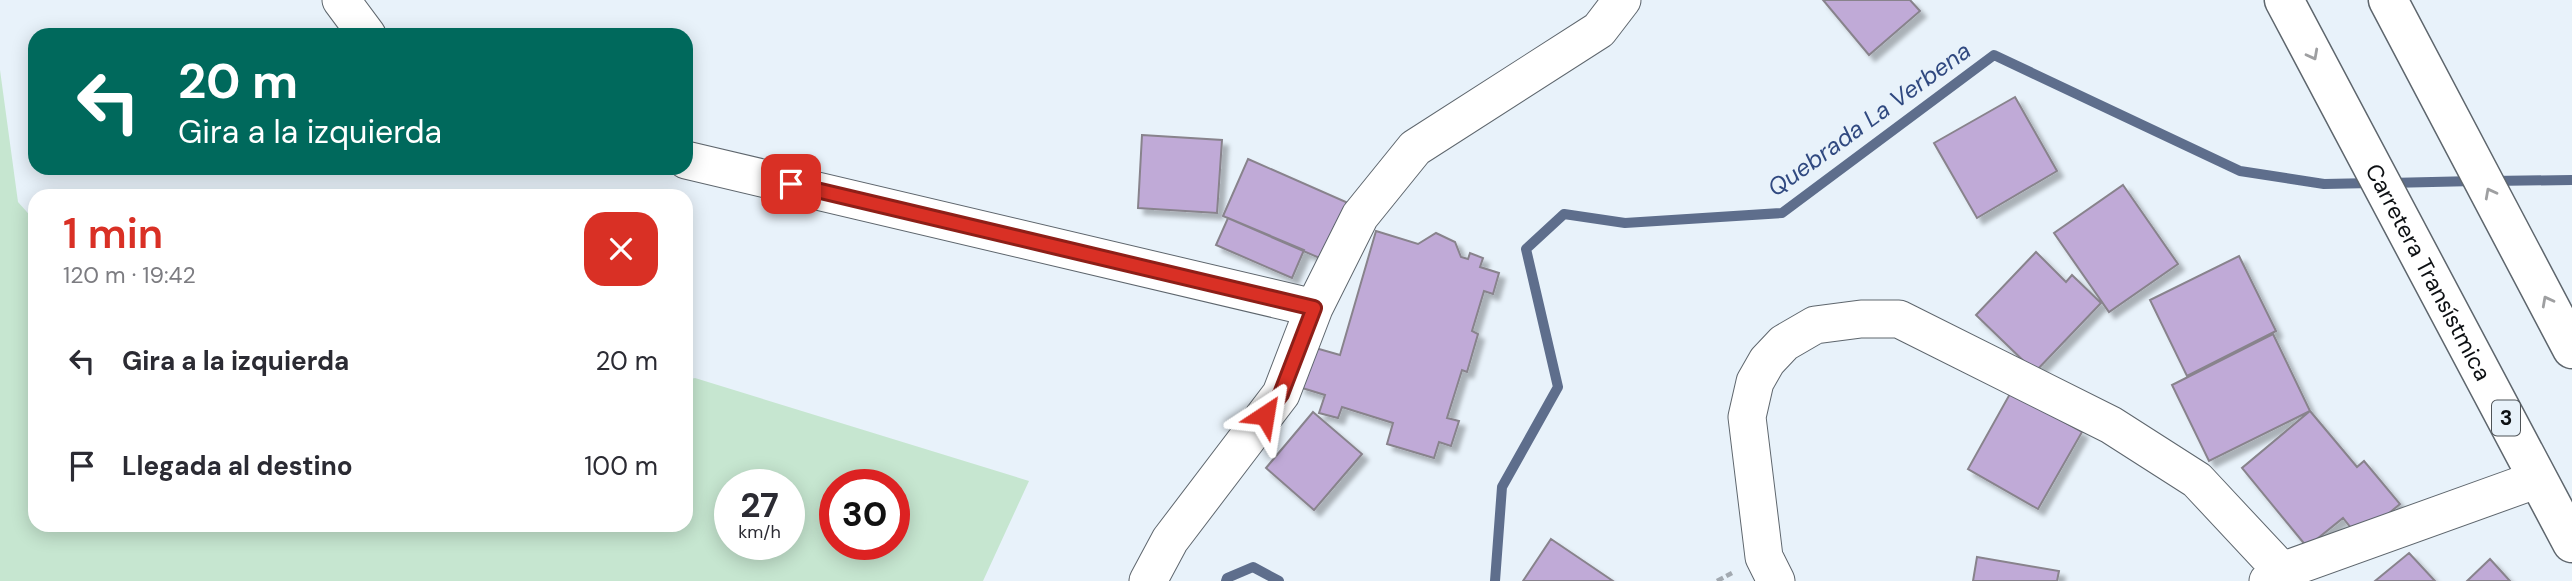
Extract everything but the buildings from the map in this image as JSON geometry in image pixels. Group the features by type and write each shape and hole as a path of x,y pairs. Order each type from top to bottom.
{"main road":[{"name":"Carretera Transístmica","path":"2284,0 2572,542"},
{"path":"2389,0 2572,349"}],"street":[{"path":"341,0 362,28"},
{"path":"1148,581 1170,541 1281,394 1314,308 1360,216 1415,148 1599,30 1622,0"},
{"path":"693,162 1314,308"},
{"path":"1776,581 1764,557 1747,418 1755,383 1767,361 1784,343 1815,325 1861,318 1899,319 2111,425 2197,480 2275,576 2538,479"}],"green space":[{"path":"0,70 18,202 28,213 28,532 693,532 695,378 1029,481 983,581 0,581"}],"waterway":[{"name":"Quebrada La Verbena","path":"1495,581 1502,487 1558,387 1526,249 1564,214 1625,223 1782,213 1994,55 2240,171 2324,184 2373,183"},
{"name":"Quebrada La Verbena","path":"2491,181 2572,180"},
{"name":"Quebrada La Verbena","path":"2389,183 2475,181"},
{"name":"Quebrada La Verbena","path":"1226,581 1227,578 1253,567 1279,581"}],"route":[{"path":"791,184 1314,308 1281,394 1265,415"}]}
